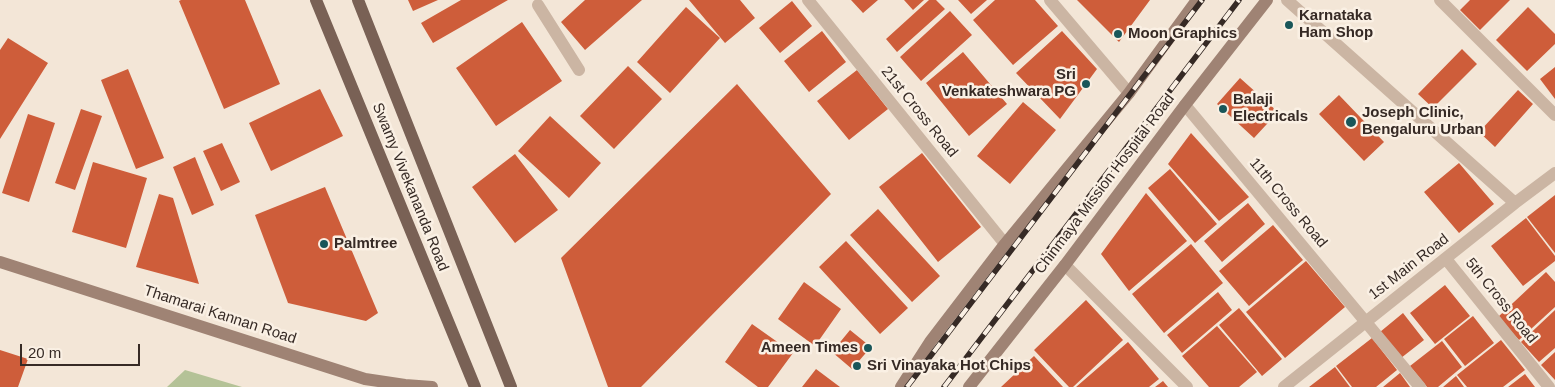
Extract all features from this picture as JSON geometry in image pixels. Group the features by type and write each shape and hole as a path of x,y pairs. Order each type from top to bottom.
{"main road":[{"name":"Swamy Vivekananda Road","path":"316,0 475,387"},
{"name":"Swamy Vivekananda Road","path":"358,0 511,387"},
{"path":"901,387 930,342 1005,244 1129,93 1197,0"},
{"name":"Chinmaya Mission Hospital Road","path":"969,387 1065,265 1185,104 1267,0"},
{"name":"Thamarai Kannan Road","path":"0,262 365,379 432,387"}],"street":[{"name":"21st Cross Road","path":"808,0 1005,244"},
{"path":"1050,0 1129,93"},
{"path":"1287,0 1515,203"},
{"path":"1440,0 1555,115"},
{"path":"539,2 579,70"},
{"name":"11th Cross Road","path":"1185,104 1420,387"},
{"name":"1st Main Road","path":"1284,387 1555,173"},
{"name":"5th Cross Road","path":"1446,259 1549,387"},
{"path":"1065,265 1187,387"}],"green space":[{"path":"185,370 242,387 167,387"}],"building":[{"path":"245,0 280,84 224,109 179,1"},
{"path":"408,0 438,0 413,11"},
{"path":"461,0 508,0 433,43 421,23"},
{"path":"585,0 642,0 585,50 561,22"},
{"path":"689,0 740,0 755,18 725,43"},
{"path":"851,0 878,0 863,13"},
{"path":"904,0 924,0 913,10"},
{"path":"929,0 936,0 945,9 897,52 886,39"},
{"path":"958,0 987,0 971,14"},
{"path":"995,0 1035,0 1058,26 1013,65 973,20"},
{"path":"1077,0 1150,0 1119,42"},
{"path":"1470,0 1510,0 1480,30 1460,10"},
{"path":"792,1 812,26 780,53 759,28"},
{"path":"686,7 720,38 670,93 637,62"},
{"path":"1528,7 1555,34 1555,44 1527,71 1496,40"},
{"path":"950,11 972,35 921,81 900,57"},
{"path":"522,22 562,81 496,126 456,68"},
{"path":"822,31 846,62 809,92 784,61"},
{"path":"1062,31 1097,69 1060,119 1016,73"},
{"path":"8,38 48,63 0,139 0,50"},
{"path":"1462,49 1477,64 1433,108 1418,94"},
{"path":"963,52 1007,104 969,136 926,83"},
{"path":"628,66 662,99 614,149 580,116"},
{"path":"1555,67 1555,99 1540,79"},
{"path":"128,69 164,158 136,169 101,80"},
{"path":"857,70 888,109 849,140 817,101"},
{"path":"1240,78 1278,112 1254,138 1217,104"},
{"path":"737,84 831,194 641,387 608,387 561,258"},
{"path":"320,89 343,136 271,171 249,123"},
{"path":"1518,90 1533,104 1495,147 1479,132"},
{"path":"1339,95 1384,142 1364,161 1319,114"},
{"path":"1023,102 1056,130 1010,184 977,156"},
{"path":"81,109 102,116 75,190 55,183"},
{"path":"28,114 55,123 29,202 2,193"},
{"path":"550,116 601,163 569,198 518,151"},
{"path":"1191,133 1249,197 1219,221 1168,164"},
{"path":"222,143 240,182 221,191 203,151"},
{"path":"922,153 981,227 938,262 879,187"},
{"path":"515,154 558,210 515,243 472,187"},
{"path":"195,157 214,205 192,215 173,167"},
{"path":"93,162 147,178 126,248 72,232"},
{"path":"1459,163 1494,204 1459,233 1424,192"},
{"path":"1170,169 1217,224 1195,243 1148,188"},
{"path":"325,187 378,313 366,321 288,303 255,215"},
{"path":"1146,193 1187,241 1129,291 1101,254"},
{"path":"159,194 173,198 199,284 136,267"},
{"path":"1555,195 1555,253 1527,217"},
{"path":"1248,203 1265,224 1222,262 1204,241"},
{"path":"878,209 940,276 912,302 850,235"},
{"path":"1526,218 1555,256 1555,261 1523,286 1491,246"},
{"path":"1273,225 1303,260 1249,306 1219,271"},
{"path":"846,241 908,308 880,334 819,267"},
{"path":"1191,244 1223,283 1164,333 1132,294"},
{"path":"1306,261 1345,307 1285,358 1246,312"},
{"path":"1546,272 1555,282 1555,307 1519,340 1498,317"},
{"path":"804,282 841,309 815,346 778,319"},
{"path":"1445,285 1470,316 1435,344 1410,313"},
{"path":"1218,292 1232,310 1182,353 1167,335"},
{"path":"1086,300 1123,340 1073,387 1069,387 1034,350"},
{"path":"1239,308 1282,359 1262,376 1219,325"},
{"path":"1555,310 1555,348 1539,362 1521,342"},
{"path":"1403,313 1424,340 1401,358 1380,332"},
{"path":"1473,316 1494,343 1465,366 1444,339"},
{"path":"752,324 793,353 768,387 758,387 725,362"},
{"path":"1217,326 1257,372 1239,387 1209,387 1182,356"},
{"path":"850,330 871,347 852,369 832,352"},
{"path":"1372,338 1397,370 1376,387 1352,387 1336,366"},
{"path":"1501,340 1525,370 1503,387 1467,387 1457,375"},
{"path":"1442,341 1462,367 1438,387 1427,387 1410,366"},
{"path":"1128,342 1159,379 1149,387 1076,387"},
{"path":"0,350 28,359 18,387 0,387"},
{"path":"1555,352 1555,380 1541,365"},
{"path":"1034,356 1063,387 1001,387"},
{"path":"1335,367 1350,387 1309,387"},
{"path":"816,369 840,387 802,387"},
{"path":"1400,373 1410,387 1383,387"},
{"path":"1525,374 1535,387 1508,387"},
{"path":"1456,376 1464,387 1443,387"},
{"path":"1163,381 1168,387 1155,387"}],"railway":[{"path":"907,387 1202,0"},
{"path":"944,387 1239,0"}],"place":[{"name":"Karnataka Ham Shop","path":"1289,25"},
{"name":"Moon Graphics","path":"1118,34"},
{"name":"Sri Venkateshwara PG","path":"1086,84"},
{"name":"Balaji Electricals","path":"1223,109"},
{"name":"Joseph Clinic, Bengaluru Urban","path":"1351,122"},
{"name":"Palmtree","path":"324,244"},
{"name":"Ameen Times","path":"868,348"},
{"name":"Sri Vinayaka Hot Chips","path":"857,366"}]}
